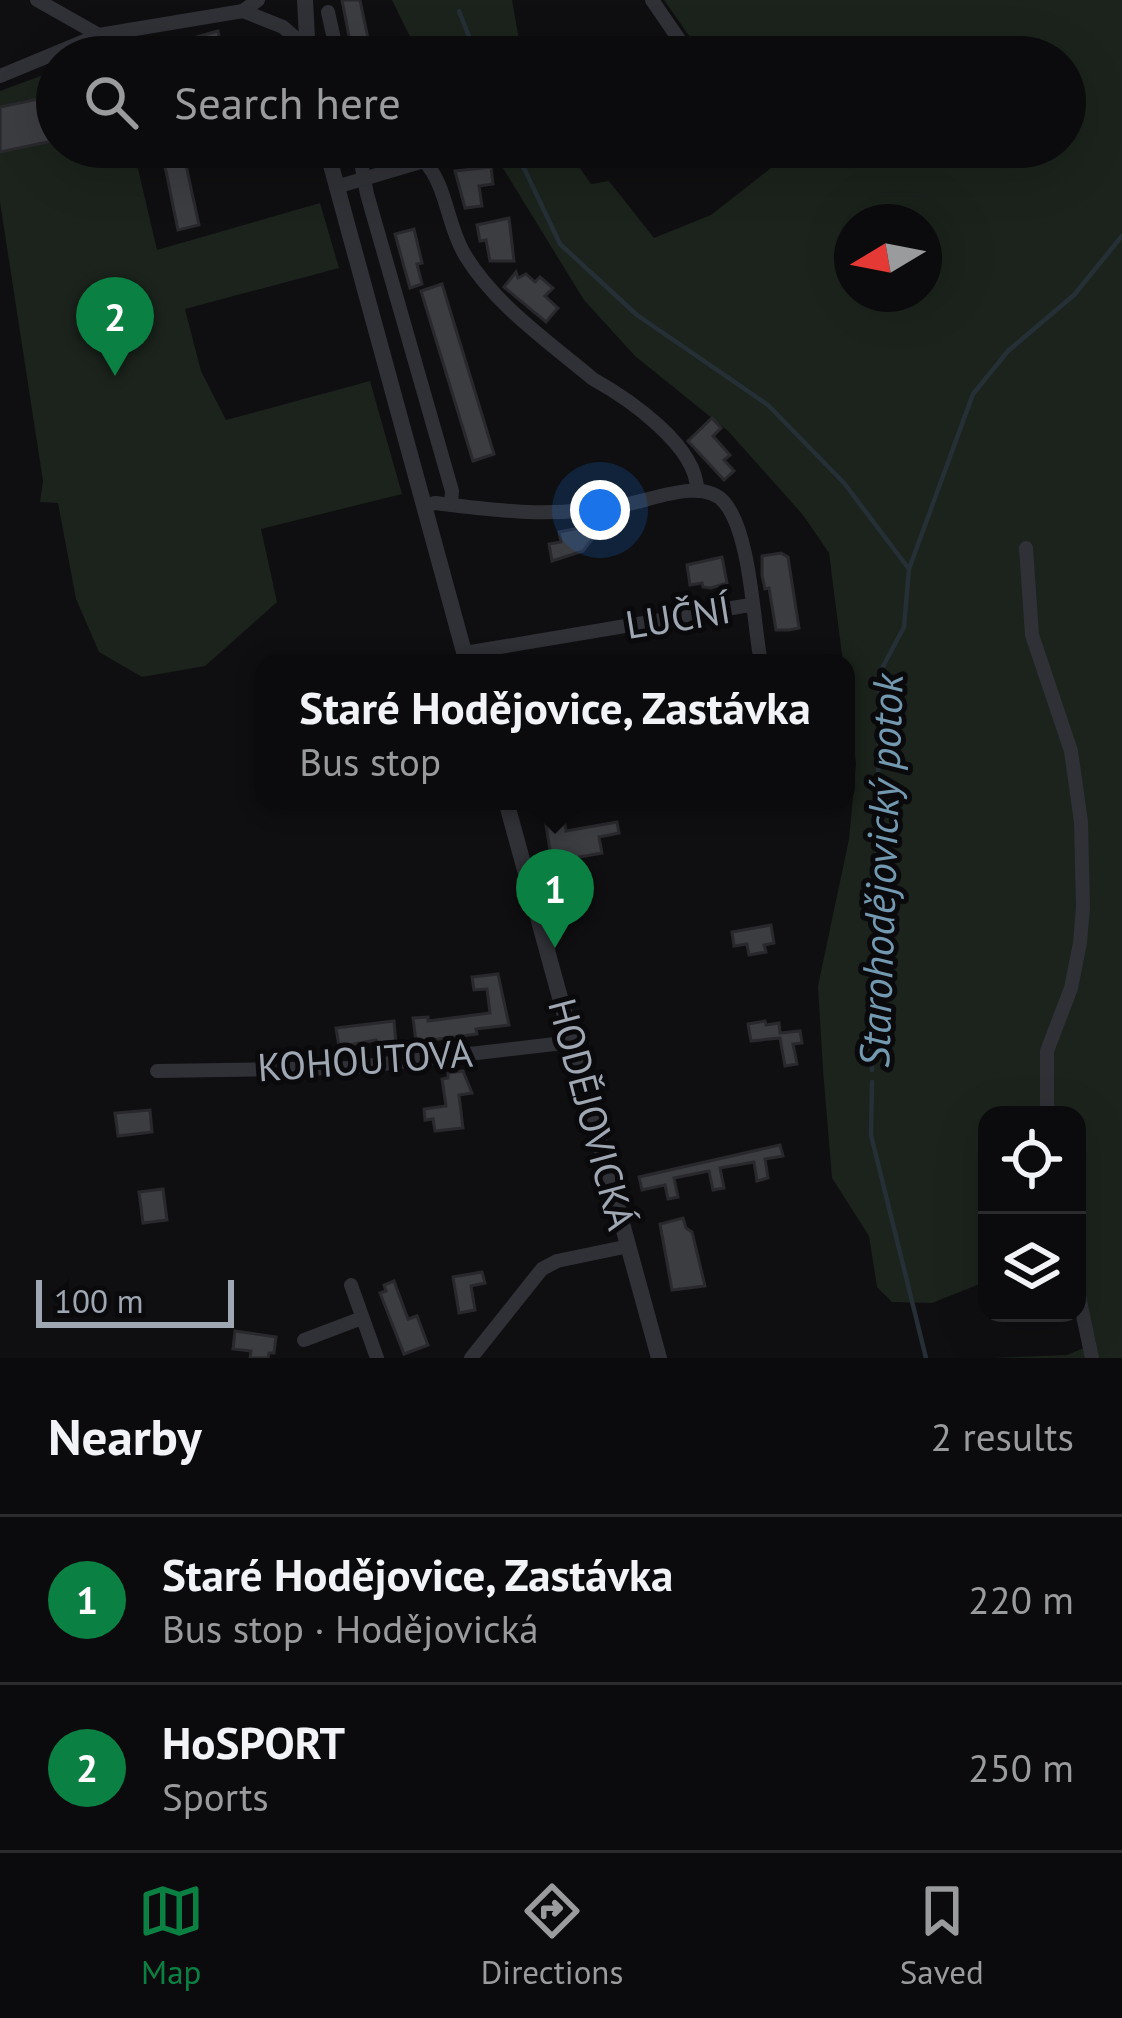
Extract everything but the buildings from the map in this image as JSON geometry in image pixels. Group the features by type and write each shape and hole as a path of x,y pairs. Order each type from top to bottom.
{"street":[{"path":"37,0 99,35 243,11 258,0"},
{"path":"304,0 315,36"},
{"path":"652,0 677,36"},
{"path":"243,11 304,36"},
{"path":"319,36 328,11"},
{"path":"0,76 36,61"},
{"path":"331,168 465,654"},
{"path":"362,168 452,491 451,505"},
{"path":"336,187 391,168"},
{"path":"432,168 458,243 477,275 593,379 613,389 662,431 693,464 697,490"},
{"path":"365,291 382,286 394,289"},
{"path":"424,506 539,515 697,490 717,495 729,508 739,533 759,654"},
{"path":"1026,548 1032,635 1071,752 1081,822 1080,943 1071,988 1047,1051 1047,1106"},
{"name":"LUČNÍ","path":"487,654 750,605"},
{"name":"HODĚJOVICKÁ","path":"508,810 659,1358"},
{"name":"KOHOUTOVA","path":"158,1071 348,1068 572,1042"},
{"path":"471,1358 549,1264 628,1246"},
{"path":"351,1285 377,1358"},
{"path":"304,1340 362,1318"},
{"path":"1084,1322 1092,1358"}],"shaded area":[{"path":"392,0 512,0 518,36 410,36"},
{"path":"664,0 1122,0 1122,1358 993,1358 1067,1355 1096,1343 1086,1306 1086,1106 978,1106 978,1285 932,1303 892,1302 877,1287 869,1236 832,1178 823,1070 818,986 855,810 856,764 855,654 842,654 829,553 803,515 728,431 635,356 584,300 503,168 580,168 591,184 609,181 654,238 711,215 771,168 1086,168 1086,36 689,36"},
{"path":"36,78 36,168 138,168 157,250 320,203 339,268 185,309 201,371 226,420 370,381 402,494 261,529 277,602 205,666 142,677 99,652 76,599 58,503 40,502 43,481 0,202 0,91"}],"waterway":[{"path":"459,11 469,36"},
{"path":"524,168 560,244 637,315 768,405 844,483 909,569"},
{"name":"Starohodějovický potok","path":"874,1010 880,672 904,627 909,569 973,394 1008,351 1074,295 1122,236"},
{"name":"Starohodějovický potok","path":"872,1070 873,1022"},
{"name":"Starohodějovický potok","path":"872,1082 871,1135 926,1358"}],"place":[{"name":"HoSPORT","path":"115,376"},
{"name":"Staré Hodějovice, Zastávka","path":"555,948"}]}
